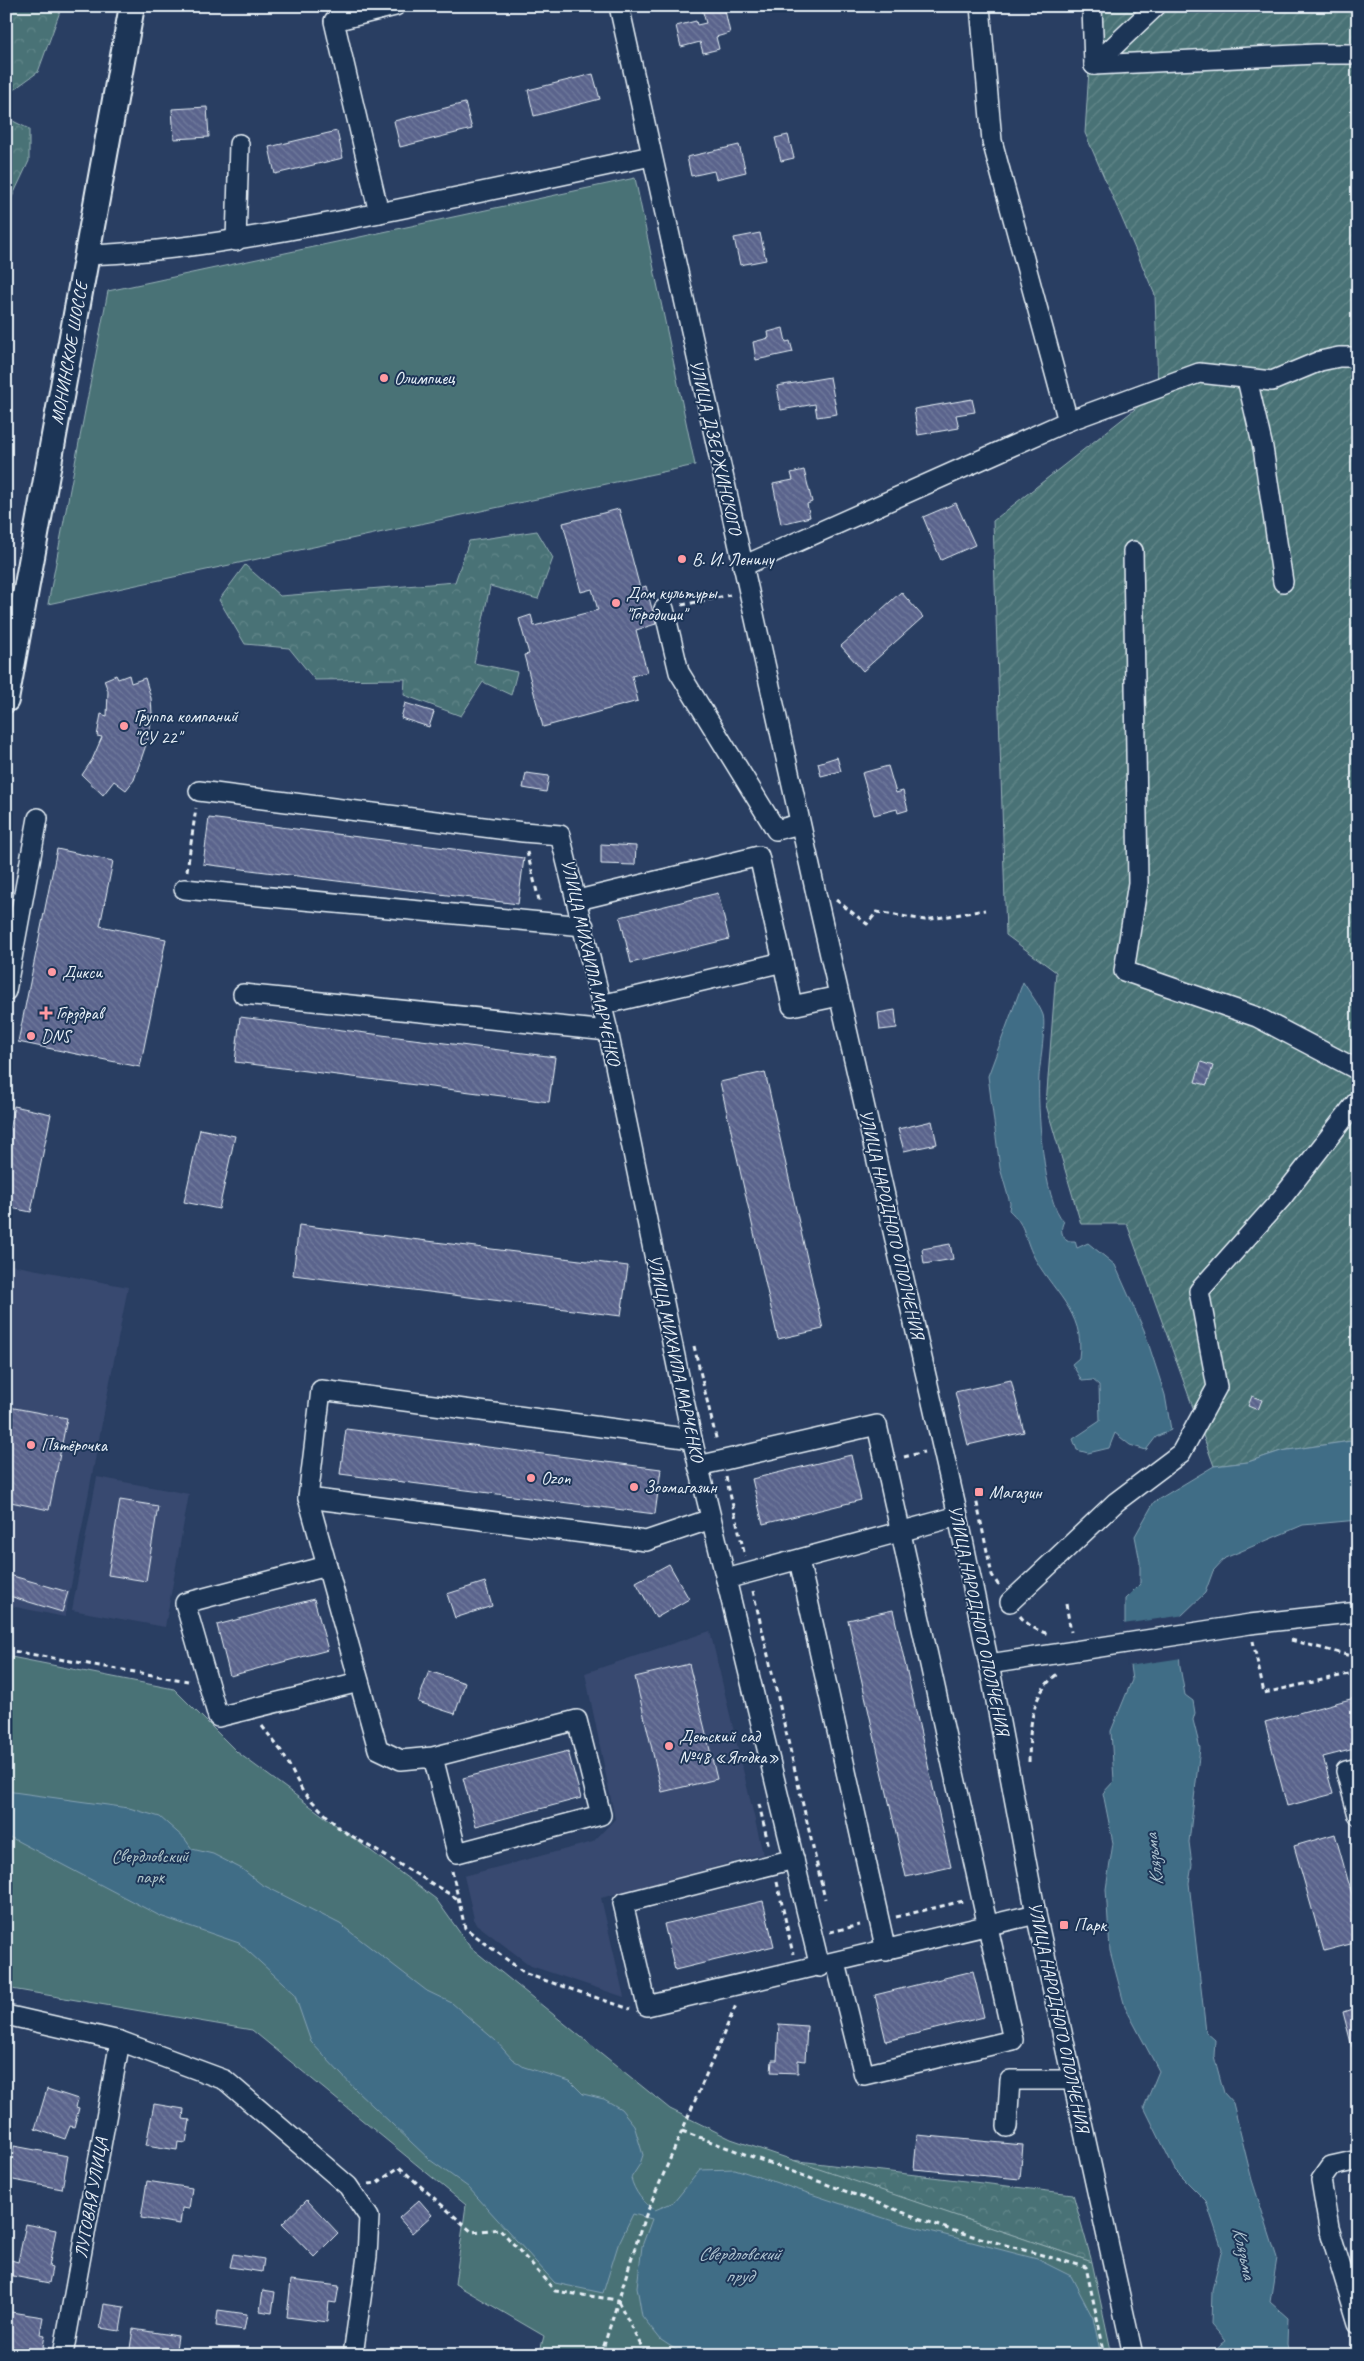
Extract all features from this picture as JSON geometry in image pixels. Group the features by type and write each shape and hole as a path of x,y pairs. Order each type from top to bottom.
{"main road":[{"name":"МОНИНСКОЕ ШОССЕ","path":"6,700 132,6"}],"street":[{"path":"379,213 334,21 395,6"},
{"name":"УЛИЦА ДЗЕРЖИНСКОГО","path":"618,6 800,824 822,891"},
{"path":"980,6 992,141 1068,421"},
{"path":"1092,6 1094,66"},
{"path":"1094,66 1156,6"},
{"path":"1094,66 1316,54 1358,54"},
{"path":"236,241 239,144"},
{"path":"87,255 146,253 236,241 651,156"},
{"path":"743,566 1068,421 1199,373 1272,381 1320,361 1338,357 1358,357"},
{"path":"1247,378 1264,448 1283,582"},
{"path":"1133,551 1138,883 1124,971 1257,1017 1358,1070"},
{"path":"664,609 679,672 776,830 800,824"},
{"path":"199,790 522,832"},
{"path":"6,991 38,818"},
{"name":"УЛИЦА МИХАИЛА МАРЧЕНКО","path":"522,832 560,835 578,900 608,1031 698,1466 794,1859 864,2075 1013,2040 988,1926"},
{"path":"578,900 759,856 792,1006 839,996"},
{"path":"184,889 545,924 584,926"},
{"name":"УЛИЦА НАРОДНОГО ОПОЛЧЕНИЯ","path":"822,891 839,996 958,1516 989,1664 1036,1914 1133,2355"},
{"path":"601,1005 783,962"},
{"path":"243,994 608,1031"},
{"path":"1010,1602 1116,1502 1181,1453 1217,1387 1199,1291 1281,1199 1358,1100"},
{"path":"433,1757 457,1853 601,1815 577,1720 433,1757 401,1760 378,1749 308,1498 321,1390 692,1439"},
{"path":"698,1466 877,1425 988,1926"},
{"path":"308,1498 646,1541 711,1519"},
{"path":"726,1579 958,1516"},
{"path":"799,1560 886,1951"},
{"path":"327,1566 185,1603 218,1717 359,1682"},
{"path":"989,1664 1072,1645 1256,1630 1358,1612"},
{"path":"1358,1768 1346,1771 1358,1815"},
{"path":"794,1859 623,1902 648,2006 828,1965 1036,1914"},
{"path":"6,2016 120,2041 225,2080 348,2186 369,2218 366,2265 353,2355"},
{"name":"ЛУГОВАЯ УЛИЦА","path":"63,2355 120,2041"},
{"path":"1007,2127 1010,2080 1073,2080"},
{"path":"1358,2160 1331,2166 1321,2180 1329,2228 1358,2323"}],"path":[{"path":"664,609 735,593"},
{"path":"184,889 199,790"},
{"path":"522,832 545,924"},
{"path":"822,891 867,924 877,912 925,920 984,910"},
{"path":"886,1461 929,1451"},
{"path":"973,1487 992,1575 1024,1621 1042,1632 1057,1636"},
{"path":"1066,1604 1072,1645"},
{"path":"1256,1630 1252,1638 1264,1693 1358,1672"},
{"path":"1290,1640 1358,1658"},
{"path":"6,1650 209,1685"},
{"path":"1028,1764 1031,1718 1040,1696 1049,1681 1067,1670"},
{"path":"241,1712 263,1728 282,1752 303,1792 340,1830 458,1899"},
{"path":"757,1798 797,1972"},
{"path":"457,1853 451,1868 465,1928 526,1974 628,2009 648,2006"},
{"path":"601,2355 643,2222 745,1984"},
{"path":"682,2131 951,2230 1086,2267 1105,2355"},
{"path":"348,2186 377,2183 399,2167 472,2232 500,2229 555,2291 618,2300"},
{"path":"618,2300 646,2355"}],"shaded area":[{"path":"6,1264 128,1287 65,1617 6,1605"},
{"path":"97,1477 189,1494 165,1627 72,1610"},
{"name":"Детский сад №48 «Ягодка»","path":"710,1631 763,1854 601,1898 624,1997 531,1966 475,1923 464,1876 593,1842 615,1819 585,1673"}],"green space":[{"path":"6,6 62,6 38,72 9,93 11,120 29,129 29,161 6,210"},
{"path":"1093,6 1358,6 1358,1440 1281,1451 1248,1462 1214,1466 1127,1224 1081,1224 1046,1105 1056,972 1006,935 993,521 1158,391 1155,295 1085,133"},
{"name":"Олимпиец","path":"635,178 695,465 48,604 108,291"},
{"path":"537,531 553,558 538,599 490,586 474,663 517,672 511,695 483,682 461,716 404,695 405,679 315,680 289,648 245,644 219,600 245,565 280,596 455,582 469,541"},
{"name":"Свердловский парк","path":"6,1656 174,1689 237,1752 436,1899 470,1947 670,2109 731,2139 1092,2262 1112,2355 539,2355 544,2336 455,2284 466,2205 252,2030 6,1988"},
{"path":"791,2160 1073,2194 1092,2262"}],"water":[{"path":"1023,982 1036,1002 1044,1020 1039,1076 1040,1130 1046,1175 1051,1195 1057,1211 1064,1221 1062,1234 1067,1241 1075,1241 1077,1248 1088,1243 1115,1265 1144,1330 1165,1395 1171,1430 1156,1437 1146,1450 1130,1445 1115,1433 1109,1448 1088,1453 1077,1450 1073,1439 1100,1421 1099,1385 1093,1380 1082,1381 1072,1364 1079,1358 1080,1342 1072,1314 1039,1266 1021,1225 1009,1210 1010,1203 1000,1168 988,1076"},
{"name":"Клязьма","path":"1358,1440 1358,1520 1303,1525 1225,1558 1213,1571 1205,1593 1181,1616 1178,1629 1180,1667 1185,1695 1193,1701 1195,1713 1193,1720 1200,1748 1189,1842 1192,1865 1189,1883 1206,2032 1215,2040 1214,2056 1224,2093 1233,2103 1252,2180 1277,2258 1270,2302 1288,2318 1287,2344 1289,2355 1207,2355 1226,2341 1211,2324 1212,2290 1222,2249 1206,2201 1175,2170 1144,2107 1159,2071 1125,2007 1110,1951 1106,1889 1113,1843 1103,1793 1114,1781 1111,1731 1132,1680 1125,1630 1125,1599 1140,1584 1140,1562 1135,1536 1154,1502 1214,1466 1248,1462 1281,1451"},
{"name":"Свердловский пруд","path":"6,1791 129,1808 160,1817 185,1839 192,1849 213,1854 242,1869 261,1884 340,1924 427,1991 452,2003 496,2041 512,2059 524,2067 570,2081 583,2094 604,2099 621,2109 634,2125 643,2155 640,2164 631,2178 632,2183 640,2197 655,2210 674,2202 700,2170 735,2169 899,2223 1037,2259 1071,2276 1093,2318 1101,2355 684,2355 661,2340 642,2316 637,2287 642,2246 652,2219 633,2214 618,2245 603,2293 555,2283 468,2187 430,2160 355,2089 311,2042 294,1993 239,1943 160,1916 6,1835"}],"pier":[{"path":"1185,1615 1180,1629 1182,1658 1128,1666 1123,1624"}],"building":[{"path":"549,6 568,6 550,11"},
{"path":"712,6 724,6 730,33 716,37 719,49 703,53 700,42 681,47 676,26 696,21 697,25 706,23 702,9"},
{"path":"593,74 600,99 534,116 528,90"},
{"path":"465,103 472,129 400,147 394,121"},
{"path":"207,107 209,137 174,139 172,109"},
{"path":"337,131 343,158 275,174 269,147"},
{"path":"788,135 794,158 781,161 775,138"},
{"path":"739,145 746,172 716,179 714,171 691,176 687,157"},
{"path":"760,233 766,260 740,265 734,238"},
{"path":"783,328 786,342 790,341 793,352 756,360 753,342 769,338 768,332"},
{"path":"830,377 837,414 817,417 815,404 781,410 777,386"},
{"path":"972,399 975,412 956,415 959,428 918,435 914,409"},
{"path":"804,470 812,502 807,504 810,517 781,524 773,484 793,480 791,473"},
{"path":"956,503 975,545 941,560 923,517"},
{"path":"619,509 640,588 646,586 656,624 636,630 647,672 632,676 638,701 543,727 524,655 529,654 519,619 531,615 534,626 598,610 592,589 581,592 563,523"},
{"path":"901,592 923,617 863,671 841,646"},
{"name":"Группа компаний \"СУ 22\"","path":"116,675 118,679 129,675 131,683 145,678 151,698 152,713 149,736 134,780 126,790 114,781 103,795 82,775 92,760 102,737 97,736 101,714 107,716 108,691 104,680"},
{"path":"405,703 434,712 429,727 401,718"},
{"path":"837,757 841,771 821,776 818,763"},
{"path":"888,766 896,793 903,791 908,810 898,813 897,809 874,815 862,773"},
{"path":"526,773 549,776 546,792 523,788"},
{"path":"209,818 524,858 518,904 203,864"},
{"path":"601,844 636,846 635,865 601,864"},
{"path":"57,849 113,861 100,926 166,939 140,1067 18,1042"},
{"path":"718,893 729,939 631,963 620,917"},
{"path":"895,1010 897,1028 880,1030 878,1013"},
{"path":"240,1017 555,1057 549,1102 235,1062"},
{"path":"1201,1062 1213,1066 1207,1085 1195,1082"},
{"path":"765,1072 823,1329 778,1339 720,1082"},
{"path":"14,1106 51,1114 31,1212 6,1207 6,1145"},
{"path":"932,1121 937,1144 904,1151 898,1129"},
{"path":"200,1129 235,1136 219,1209 184,1202"},
{"path":"299,1225 628,1266 621,1316 293,1275"},
{"path":"950,1244 953,1259 924,1264 922,1249"},
{"path":"1011,1380 1024,1432 968,1445 955,1392"},
{"path":"1252,1396 1262,1400 1258,1410 1248,1406"},
{"path":"9,1407 67,1418 49,1510 6,1501 6,1422"},
{"path":"346,1429 661,1469 655,1514 340,1474"},
{"path":"851,1455 861,1500 763,1524 752,1479"},
{"path":"120,1500 158,1506 146,1581 108,1575"},
{"path":"669,1564 689,1599 656,1618 636,1582"},
{"path":"6,1574 68,1592 62,1612 6,1595"},
{"path":"485,1582 492,1606 455,1618 447,1594"},
{"path":"314,1599 328,1650 230,1676 217,1625"},
{"path":"893,1610 951,1867 906,1877 848,1620"},
{"path":"689,1664 717,1779 662,1792 635,1677"},
{"path":"429,1671 465,1683 455,1714 418,1702"},
{"path":"1358,1697 1358,1748 1323,1757 1333,1794 1287,1806 1265,1722"},
{"path":"568,1751 581,1798 476,1826 463,1778"},
{"path":"1335,1834 1358,1916 1358,1942 1324,1951 1294,1846"},
{"path":"763,1901 774,1946 675,1970 664,1924"},
{"path":"973,1971 984,2017 886,2041 875,1995"},
{"path":"1358,2007 1358,2045 1352,2047 1343,2012"},
{"path":"779,2024 807,2026 805,2061 798,2060 798,2073 771,2072 772,2060 777,2060"},
{"path":"47,2089 78,2099 76,2107 79,2108 74,2127 70,2126 65,2139 35,2129"},
{"path":"154,2104 184,2109 183,2119 190,2120 186,2143 178,2142 177,2150 146,2145"},
{"path":"917,2135 1023,2145 1020,2179 914,2169"},
{"path":"14,2146 68,2156 62,2189 8,2179"},
{"path":"147,2181 192,2188 189,2209 182,2208 180,2224 141,2218"},
{"path":"307,2200 338,2233 314,2257 282,2224"},
{"path":"419,2200 432,2215 412,2233 399,2218"},
{"path":"26,2224 56,2230 49,2267 52,2268 49,2283 8,2275 11,2260 18,2262"},
{"path":"233,2254 264,2259 262,2272 230,2267"},
{"path":"291,2280 339,2286 336,2303 329,2302 327,2322 287,2317"},
{"path":"263,2290 275,2292 272,2313 260,2311"},
{"path":"104,2304 124,2307 120,2331 100,2328"},
{"path":"218,2310 247,2314 244,2330 216,2326"},
{"path":"11,2312 43,2317 40,2334 45,2335 43,2347 49,2348 48,2355 6,2355"},
{"path":"133,2329 178,2336 175,2355 129,2355"}],"place":[{"name":"Олимпиец","path":"384,378"},
{"name":"В. И. Ленину","path":"682,559"},
{"name":"Дом культуры \"Городищи\"","path":"616,603"},
{"name":"Группа компаний \"СУ 22\"","path":"124,726"},
{"name":"Дикси","path":"52,972"},
{"name":"Горздрав","path":"46,1013"},
{"name":"DNS","path":"31,1036"},
{"name":"Пятёрочка","path":"31,1445"},
{"name":"Ozon","path":"531,1478"},
{"name":"Зоомагазин","path":"634,1487"},
{"name":"Магазин","path":"979,1492"},
{"name":"Детский сад №48 «Ягодка»","path":"669,1746"},
{"name":"Парк","path":"1064,1925"}]}
